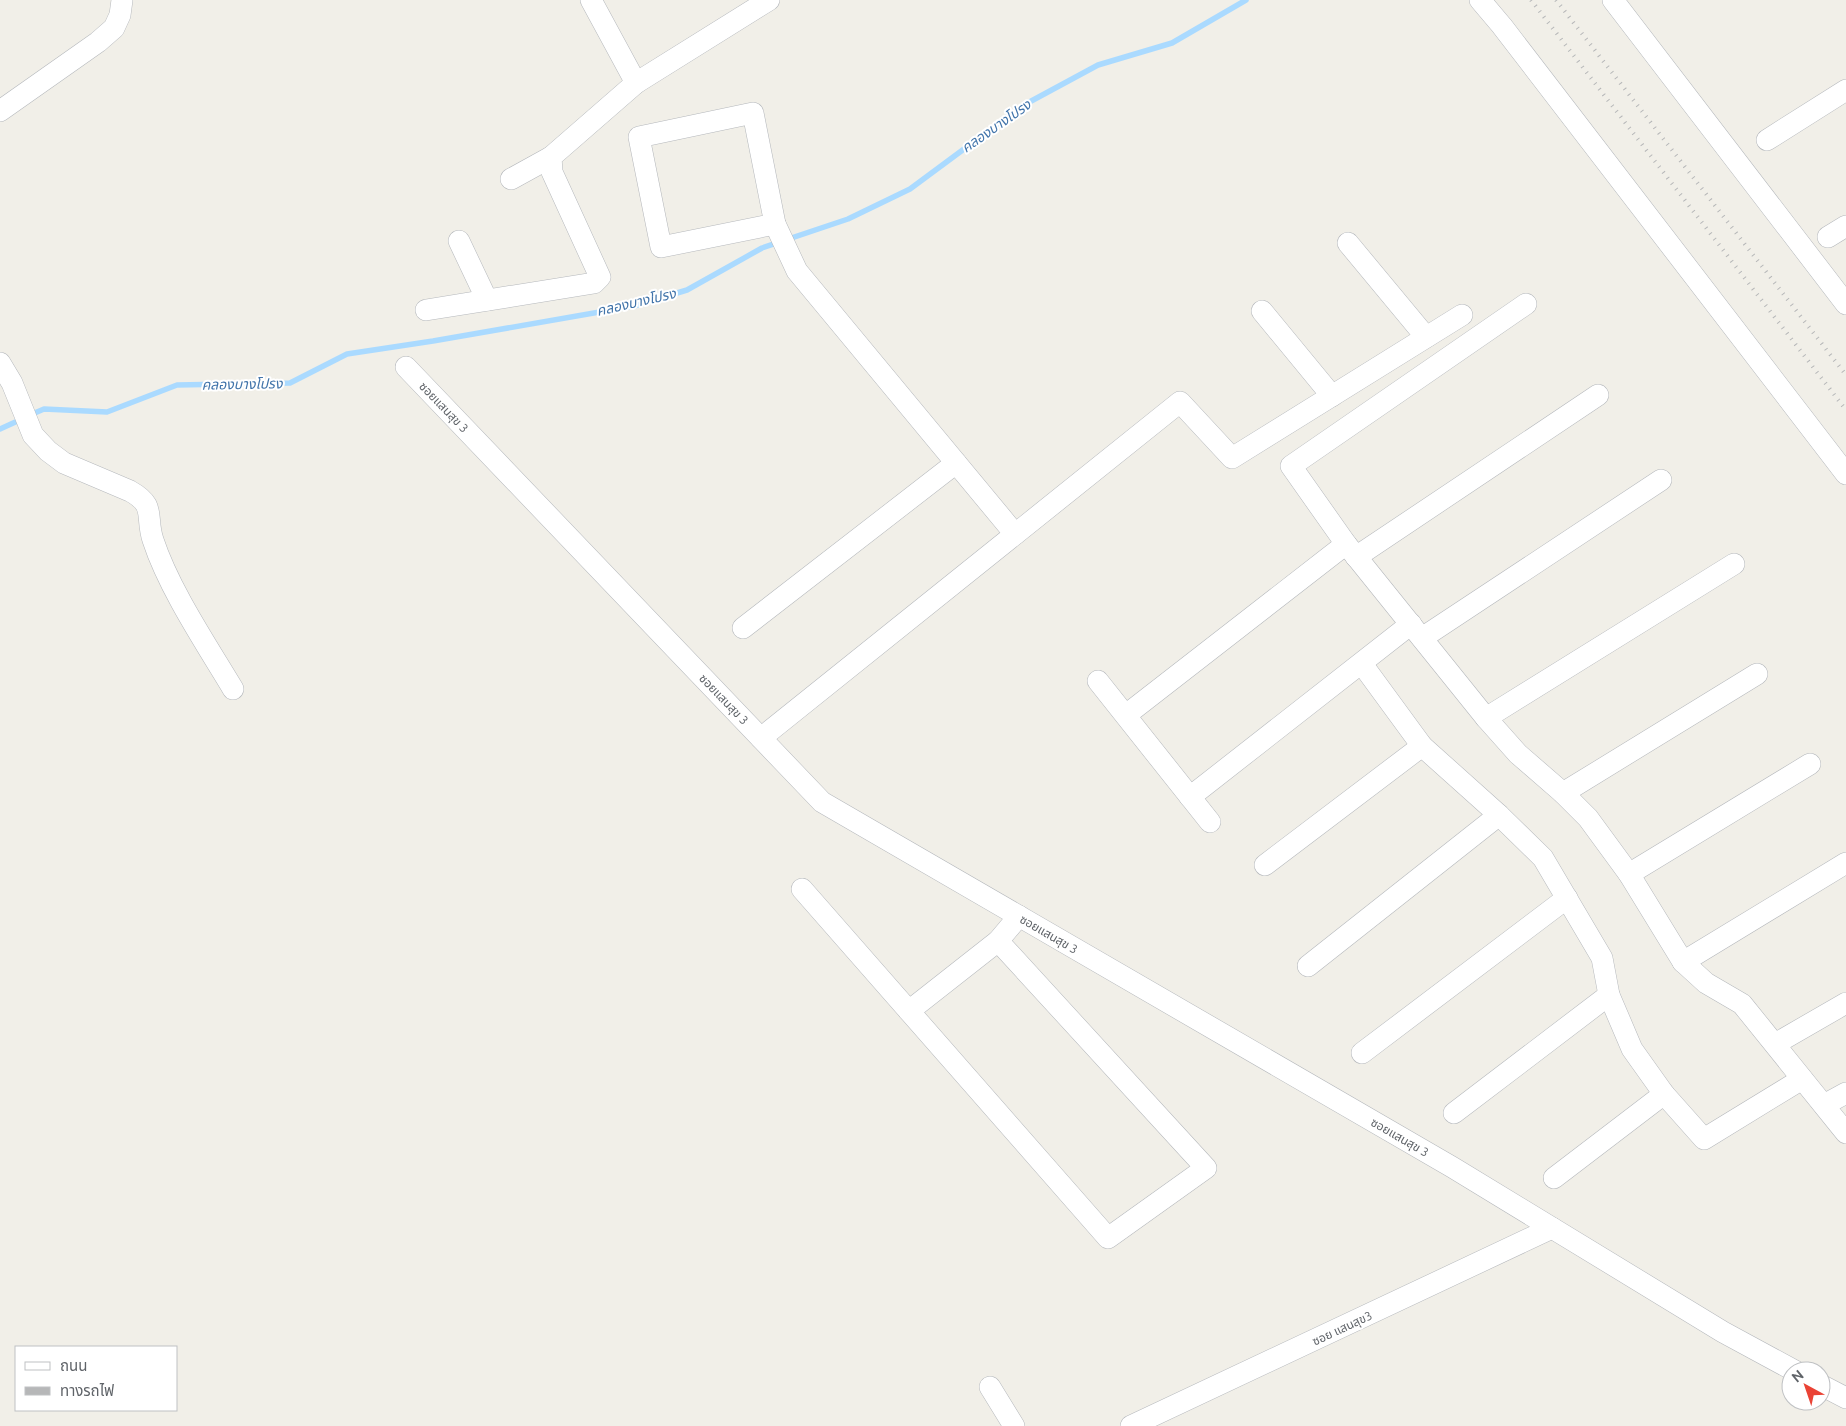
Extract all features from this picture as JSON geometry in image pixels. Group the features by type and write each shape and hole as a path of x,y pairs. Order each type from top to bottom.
{"street":[{"path":"3,102 98,42 114,28 120,15 122,0"},
{"path":"591,0 636,83"},
{"path":"511,179 551,156 636,83 769,0"},
{"path":"1480,0 1846,474"},
{"path":"1613,0 1846,304"},
{"path":"1767,140 1846,90"},
{"path":"777,227 661,247 639,137 753,113 777,227 798,272 1015,534"},
{"path":"426,310 594,283 600,277 552,172 551,156"},
{"path":"458,241 487,300"},
{"path":"1348,243 1426,337"},
{"path":"1526,304 1291,466 1351,550 1486,718 1518,754 1563,793 1588,818 1629,874 1683,962 1706,983 1742,1004 1846,1133"},
{"path":"1262,311 1332,396"},
{"path":"761,738 1180,402 1232,458 1462,314"},
{"path":"0,363 12,383 33,435 48,451 64,463 140,496 147,505 152,538 172,585 233,689"},
{"name":"ซอยแสนสุข 3","path":"406,367 822,802 1452,1167 1723,1332 1781,1363"},
{"path":"1126,715 1351,550 1598,395"},
{"path":"743,628 956,463"},
{"path":"1190,797 1362,664 1661,480"},
{"path":"1486,718 1734,564"},
{"path":"1362,664 1422,746 1499,815 1543,858 1602,958 1609,995 1632,1049 1664,1094 1704,1139 1802,1079"},
{"path":"1563,793 1757,674"},
{"path":"1098,681 1210,822"},
{"path":"1265,865 1422,746"},
{"path":"1629,874 1810,764"},
{"path":"1308,966 1499,815"},
{"path":"1683,962 1846,863"},
{"path":"802,889 1108,1238 1206,1168 998,940"},
{"path":"1362,1052 1567,898"},
{"path":"909,1011 998,940 1019,916"},
{"path":"1454,1113 1609,995"},
{"path":"1775,1044 1846,1003"},
{"path":"1824,1105 1846,1093"},
{"path":"1554,1178 1664,1094"},
{"name":"ซอย แสนสุข3","path":"1131,1426 1552,1228"},
{"path":"990,1387 1014,1426"},
{"path":"1831,1390 1846,1398"}],"waterway":[{"name":"คลองบางโปรง","path":"30,415 44,409 107,412 177,385 290,383 347,354 634,306 687,290 762,248 848,219 910,189 1022,106 1098,65 1172,43 1246,0"},
{"name":"คลองบางโปรง","path":"0,429 22,419"}],"railway":[{"path":"1531,0 1846,410"},
{"path":"1556,0 1846,375"}]}
